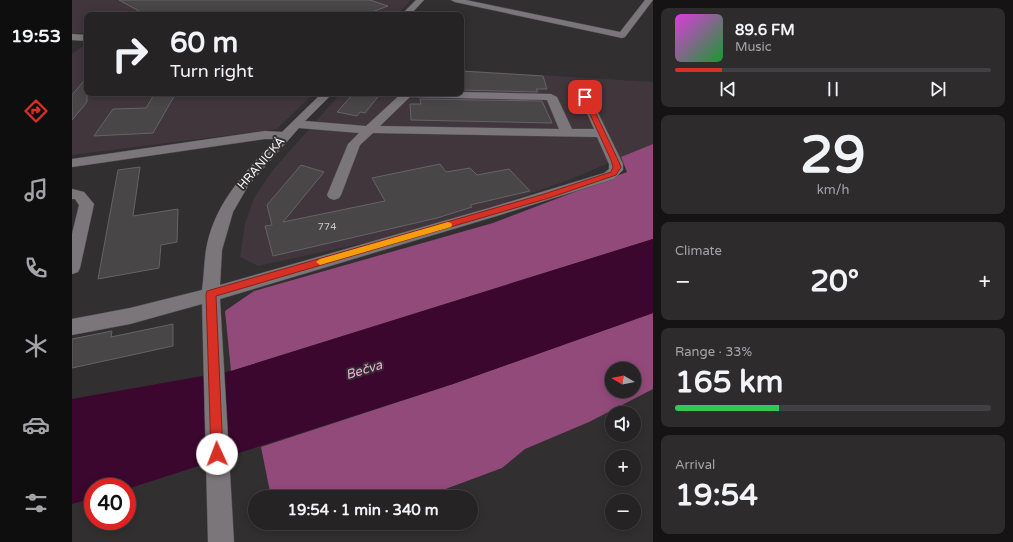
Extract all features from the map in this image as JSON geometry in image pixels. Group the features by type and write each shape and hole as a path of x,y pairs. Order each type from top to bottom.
{"street":[{"path":"408,12 420,0"},
{"path":"455,0 622,35 649,0"},
{"path":"72,37 84,38"},
{"path":"72,327 112,322 539,198 609,176 616,170 617,167 580,86"},
{"path":"464,95 551,97 567,132"},
{"name":"HRANICKÁ","path":"220,537 211,294 214,250 229,205 247,177 296,124 325,96"},
{"path":"334,195 354,144 368,129 405,96"},
{"path":"296,124 346,129 601,133"},
{"path":"72,163 265,136 286,136"},
{"path":"72,194 78,195 87,204 72,268"}],"shaded area":[{"path":"72,0 411,0 400,12 84,12 84,33 72,33"},
{"path":"84,45 84,96 311,96 277,129 72,155 72,54"},
{"path":"464,70 653,82 653,144 569,180 468,215 391,237 258,266 240,257 245,224 254,198 272,171 338,96 464,96"},
{"path":"653,144 653,239 231,371 225,311 254,291 493,223 627,172 621,157"},
{"path":"653,313 653,389 641,395 641,362 605,362 605,398 636,398 620,406 605,406 605,414 525,449 502,468 443,490 270,490 261,447 453,384"}],"water":[{"name":"Bečva","path":"653,239 653,313 453,384 136,486 136,478 84,478 84,501 72,504 72,399 231,371"}],"building":[{"path":"119,0 370,0 388,6 372,12 141,12"},
{"path":"464,71 543,76 547,89 536,89 538,92 464,90"},
{"path":"84,81 84,96 87,96 87,102 72,120 72,95"},
{"path":"153,96 174,96 153,133 94,136 113,109 146,108"},
{"path":"351,96 379,96 365,113 360,112 357,116 337,112"},
{"path":"420,99 542,101 552,123 411,120 410,104 421,104"},
{"path":"440,164 446,172 470,168 477,175 509,169 530,191 470,205 472,207 437,218 273,256 265,226 272,225 267,205 301,165 324,172 283,222 385,201 372,178"},
{"path":"140,167 133,216 178,209 177,242 161,245 159,268 98,279 118,170"},
{"path":"173,324 173,346 72,368 72,339 112,331 111,337"}],"slow traffic":[{"path":"320,262 448,225"}],"route":[{"path":"217,454 211,294 546,196 609,176 616,170 617,167 615,160 585,97"}]}
